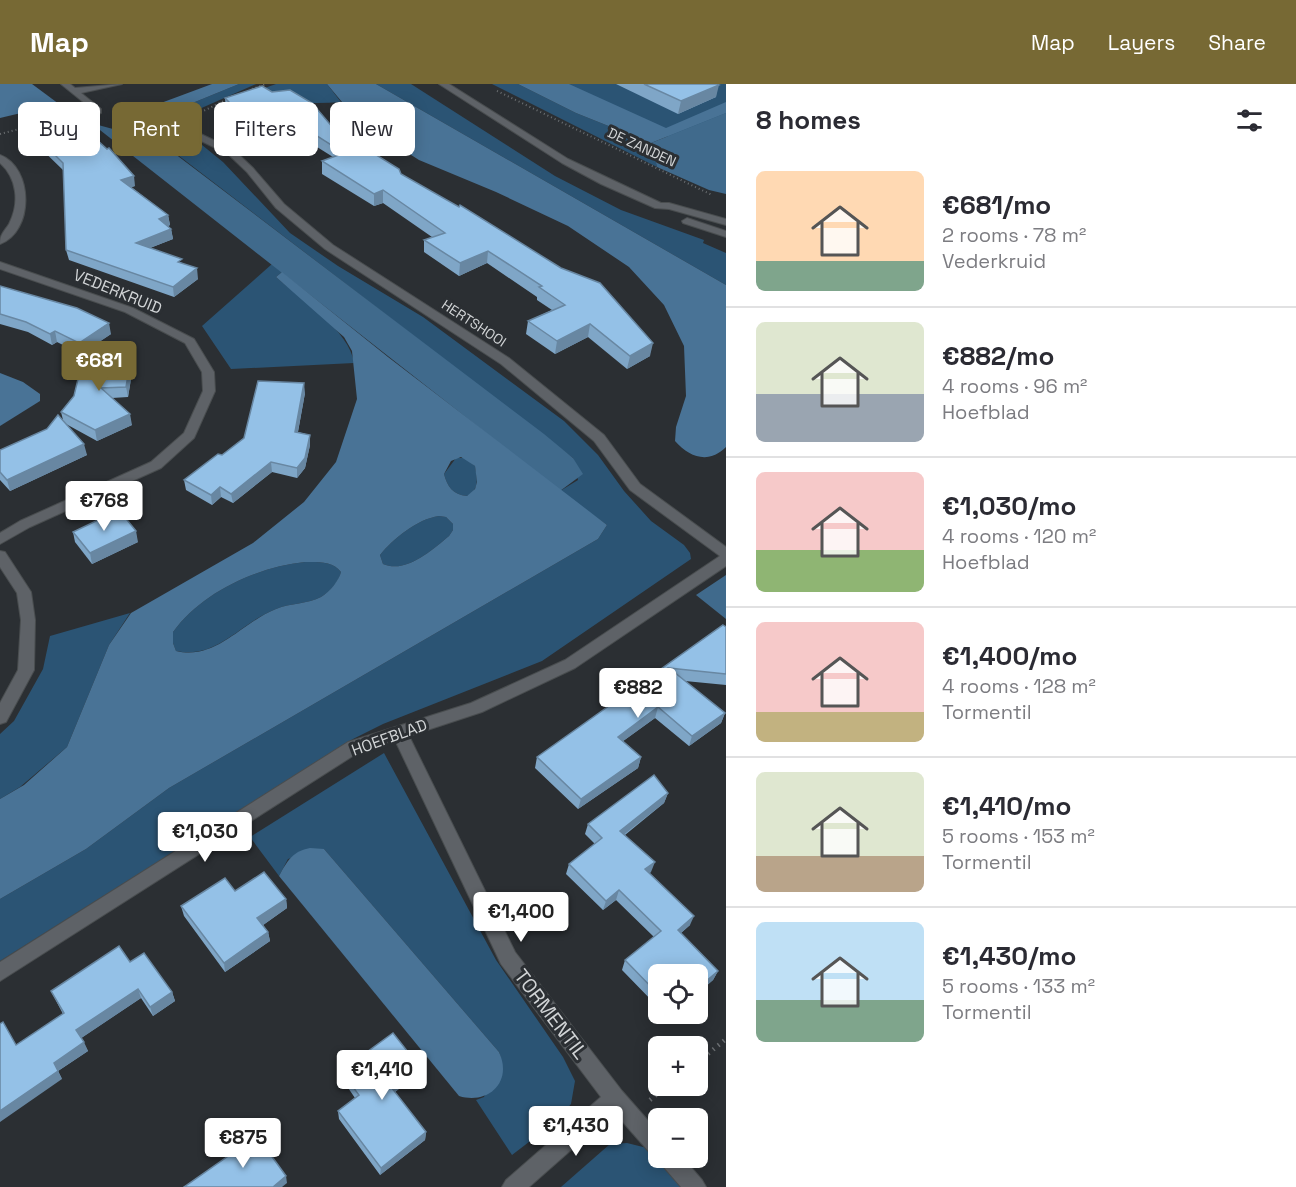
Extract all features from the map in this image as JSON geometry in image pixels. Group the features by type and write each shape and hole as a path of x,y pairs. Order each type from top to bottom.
{"street":[{"path":"65,84 87,102"},
{"path":"74,91 118,84"},
{"path":"443,84 576,168 659,206 726,222"},
{"name":"HERTSHOOI","path":"202,138 231,153 250,170 279,206 329,247 505,361 599,438 635,487 726,554"},
{"path":"0,158 16,173 22,190 19,211 13,226 0,241"},
{"path":"659,206 663,211 726,234"},
{"name":"VEDERKRUID","path":"0,265 129,310 190,341 208,372 209,390 189,435 156,465 25,524 0,539"},
{"path":"0,556 24,592 28,620 26,670 0,718"},
{"name":"HOEFBLAD","path":"0,972 314,770 354,747 476,708 570,664 726,559"},
{"name":"TORMENTIL","path":"399,731 508,958 615,1098 648,1136"},
{"path":"513,1187 615,1098"},
{"path":"678,1168 695,1187"}],"path":[{"path":"245,91 266,84"},
{"name":"DE ZANDEN","path":"493,90 619,153 720,199"},
{"path":"202,112 235,96"},
{"path":"0,134 18,130"},
{"path":"708,1054 726,1039"}],"shaded area":[{"path":"0,84 32,84 56,102 18,102 18,114 0,118"},
{"path":"212,84 239,84 195,102 164,102"},
{"path":"239,84 256,84 202,108 202,102 195,102"},
{"path":"276,84 327,84 341,102 291,101 262,89"},
{"path":"327,84 376,84 407,102 342,102"},
{"path":"376,84 411,84 555,176 621,210 704,240 703,243 726,253 726,285 415,106 415,102 407,102"},
{"path":"492,84 518,84 576,113 651,143 657,167"},
{"path":"518,84 569,84 666,128 726,102 726,113 651,143 576,113"},
{"path":"555,84 726,84 726,118 677,141"},
{"path":"415,106 726,285 726,447 713,456 700,457 687,452 675,441 676,427 686,396 684,346 664,305 629,267 568,226 496,192 413,156 415,156"},
{"path":"726,113 726,194 709,190 657,167 651,143"},
{"path":"100,125 112,129 112,139 100,130"},
{"path":"202,145 223,162 290,233 338,266 423,317 564,421 598,455 624,491 651,521 684,545 691,559 542,661 383,724 353,739 0,961 0,899 86,849 169,788 598,539 607,525 560,491 578,480 573,458 179,156 202,156"},
{"path":"133,156 178,156 544,434 573,458 583,474 560,491"},
{"path":"272,264 282,272 276,277 311,305 344,339 351,351 354,363 231,369 202,326"},
{"path":"282,272 388,357 607,525 598,539 169,788 86,849 0,899 0,799 24,785 67,747 109,645 131,613 253,543 304,502 336,462 357,399 352,351 344,337 276,277","holes":["461,457 475,466 477,482 475,489 467,496 451,489 444,474 451,461","446,517 453,524 453,530 449,536 427,554 410,563 401,566 383,564 380,555 392,543 414,525 431,518","305,562 325,563 338,568 341,572 334,586 321,597 276,609 216,646 190,653 176,651 173,632 199,605 232,584 268,569"]},
{"path":"0,373 23,382 40,394 40,401 0,426"},
{"path":"456,458 465,458 475,466 476,487 467,496 451,489 444,474"},
{"path":"439,516 446,517 453,524 453,530 449,536 427,554 410,563 401,566 383,564 380,555 399,536 422,521"},
{"path":"305,562 330,564 341,572 336,583 324,595 310,601 276,609 204,650 176,651 173,632 199,605 232,584 250,576 268,569"},
{"path":"726,575 726,619 696,595"},
{"path":"130,613 109,645 67,747 20,787 0,799 0,734 14,721 43,669 50,636"},
{"path":"384,753 496,960 563,1057 575,1081 571,1104 555,1122 512,1155 476,1100 484,1097 501,1058 499,1052 324,849 288,859 279,876 250,837"},
{"path":"310,848 324,849 499,1052 503,1073 495,1089 479,1097 459,1096 279,876 291,858"},
{"path":"627,1143 647,1148 648,1168 665,1168 682,1187 561,1187 610,1144"}],"building":[{"path":"644,84 717,84 719,85 681,101"},
{"path":"262,86 272,92 290,90 310,102 229,102 225,98"},
{"path":"318,110 330,124 330,144 318,136"},
{"path":"100,143 107,149 109,148 112,156 116,156 134,176 121,180 168,215 159,219 171,229 136,243 182,259 178,262 197,268 173,287 66,250 63,163 56,156 100,156"},
{"path":"336,156 378,156 399,169 401,174 459,207 460,205 561,268 600,283 653,343 630,356 590,324 557,341 528,321 565,305 539,287 542,286 488,251 460,263 424,240 445,233 383,190 374,194 322,161"},
{"path":"0,286 77,308 109,323 79,343 55,331 50,334 26,322 0,314"},
{"path":"131,357 126,387 101,388 130,414 95,430 61,412 74,396 83,358"},
{"path":"258,381 304,383 295,432 310,435 305,458 297,468 271,462 231,494 220,487 211,495 184,480 218,454 222,455 244,438"},
{"path":"58,415 84,444 7,480 0,472 0,450 47,429"},
{"path":"119,510 136,531 90,553 73,532"},
{"path":"723,625 726,627 726,674 669,668 725,713 692,736 658,707 618,737 641,757 581,799 537,757"},
{"path":"654,775 668,793 620,831 655,862 645,869 694,916 678,930 718,971 708,980 708,964 648,964 648,984 625,960 661,931 619,890 606,901 569,864 602,838 588,824"},
{"path":"264,872 286,899 257,918 268,932 224,963 181,906 225,878 235,891"},
{"path":"119,946 130,962 144,953 172,992 150,1007 138,989 76,1030 84,1042 54,1063 58,1071 0,1111 0,1024 3,1022 16,1045 64,1013 51,991"},
{"path":"393,1033 419,1066 391,1087 426,1132 381,1168 338,1111 359,1095 341,1071"},
{"path":"257,1136 286,1176 273,1187 184,1187"}]}
